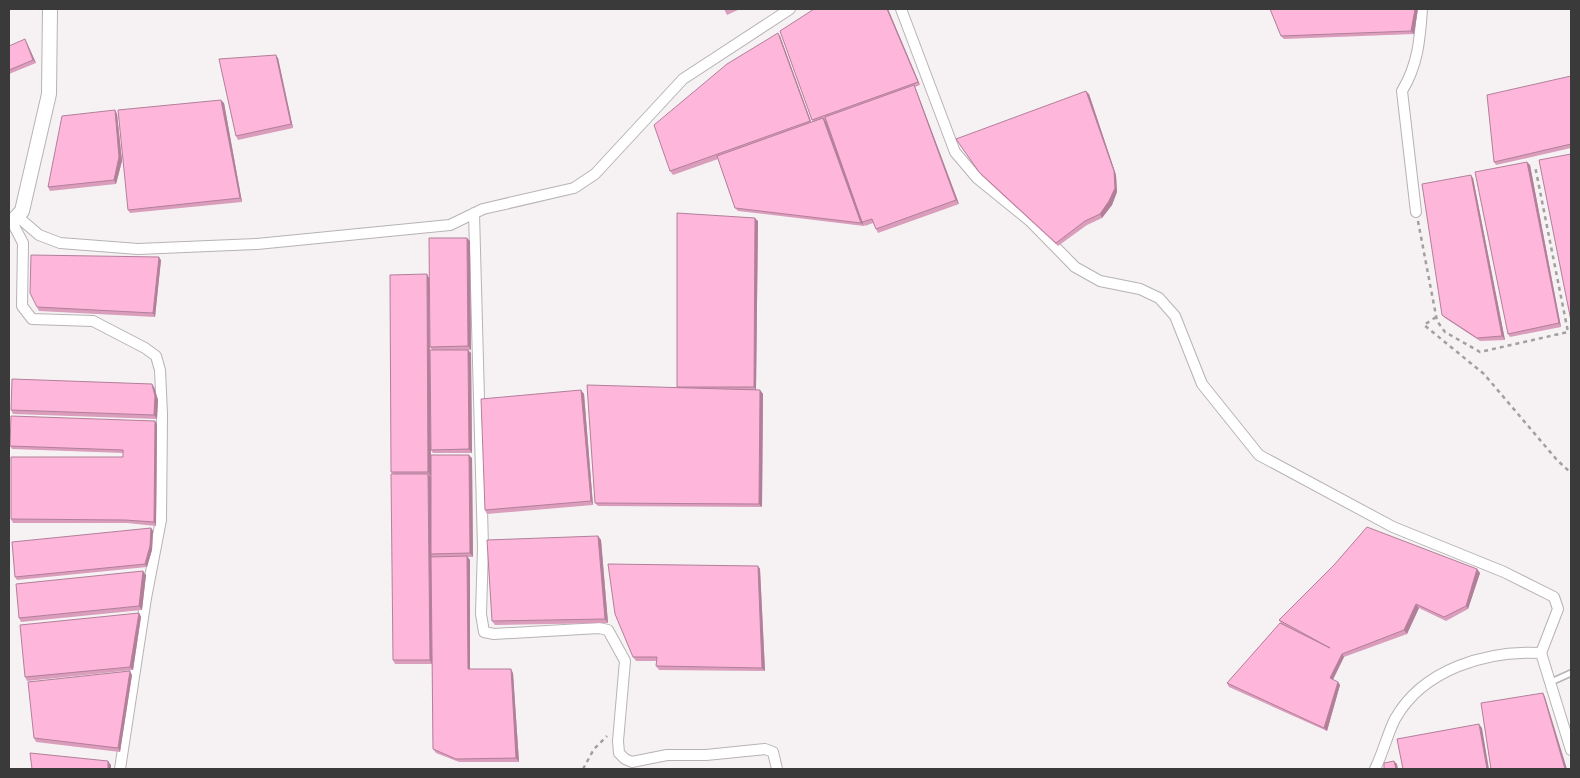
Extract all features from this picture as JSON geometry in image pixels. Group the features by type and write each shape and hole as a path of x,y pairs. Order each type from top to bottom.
{"street":[{"path":"13,220 22,211 49,94 50,9"},
{"path":"13,220 40,235 60,242 138,248 257,244 450,225 483,209 574,188 595,174 683,79 790,9"},
{"path":"901,9 955,152 977,178 1030,220 1075,267 1100,281 1140,289 1159,298 1175,316 1202,384 1259,455 1393,528 1504,572 1554,597 1558,609 1541,653 1552,682 1571,750"},
{"path":"1416,212 1402,91 1412,74 1420,46 1422,9"},
{"path":"474,213 482,547 481,614 484,632 494,634 599,628 608,630 624,661 619,725 619,753 625,759 632,762 667,755 706,756 765,749 773,752 777,769"},
{"path":"13,220 23,243 22,306 32,319 93,321 145,348 156,356 160,370 162,414 161,520 146,598 120,769"},
{"path":"1375,769 1395,720 1411,697 1428,681 1472,661 1516,651 1541,653"}],"lane":[{"path":"1552,682 1571,673"}],"path":[{"path":"1416,212 1436,317 1445,332 1480,352 1568,332 1535,166"},
{"path":"1436,317 1424,325 1484,374 1557,460 1571,473"},
{"path":"583,769 594,749 619,725"}],"building":[{"path":"814,9 887,9 918,82 812,120 780,31"},
{"path":"1270,9 1415,9 1411,31 1281,36"},
{"path":"778,33 810,121 670,171 654,125 727,64"},
{"path":"25,39 33,60 9,70 9,46"},
{"path":"276,55 291,124 236,136 219,59"},
{"path":"1571,76 1571,144 1494,162 1487,95"},
{"path":"914,85 956,200 876,229 872,219 862,222 825,117"},
{"path":"1086,91 1114,171 1115,188 1100,214 1085,221 1056,243 979,172 956,139"},
{"path":"221,100 240,198 128,210 118,110"},
{"path":"115,110 119,157 114,180 48,187 62,116"},
{"path":"823,118 861,223 735,208 717,156"},
{"path":"1571,154 1571,321 1539,160"},
{"path":"1527,162 1559,323 1508,334 1475,172"},
{"path":"1471,175 1502,336 1477,338 1442,315 1422,184"},
{"path":"677,213 755,218 754,387 677,387"},
{"path":"429,238 467,238 468,346 430,347"},
{"path":"31,255 159,257 153,313 37,307 30,293"},
{"path":"427,274 428,472 391,472 390,275"},
{"path":"430,350 468,350 469,449 431,450"},
{"path":"12,379 152,384 155,396 154,415 11,410"},
{"path":"587,385 760,390 759,504 595,503"},
{"path":"581,390 591,501 485,510 481,399"},
{"path":"11,416 155,421 154,522 11,519 11,457 123,457 123,450 10,446"},
{"path":"431,455 469,455 470,553 431,554"},
{"path":"391,474 428,474 430,660 393,660"},
{"path":"1367,527 1477,569 1466,606 1444,617 1416,604 1404,630 1342,654 1330,678 1338,682 1324,728 1227,683 1280,623 1330,648 1279,620 1334,565"},
{"path":"151,528 150,546 145,564 15,577 12,542"},
{"path":"598,536 605,619 492,621 487,540"},
{"path":"467,556 468,669 511,669 516,758 456,759 433,749 431,557"},
{"path":"608,564 758,566 762,668 656,666 657,657 633,657 615,614"},
{"path":"143,571 139,606 19,618 16,584"},
{"path":"139,613 130,667 25,677 20,625"},
{"path":"130,671 118,748 34,738 28,682"},
{"path":"1543,693 1565,769 1491,769 1481,703"},
{"path":"1479,724 1487,769 1403,769 1397,739"},
{"path":"30,753 108,761 108,769 32,769"},
{"path":"1394,761 1396,769 1384,769 1384,763"}]}
